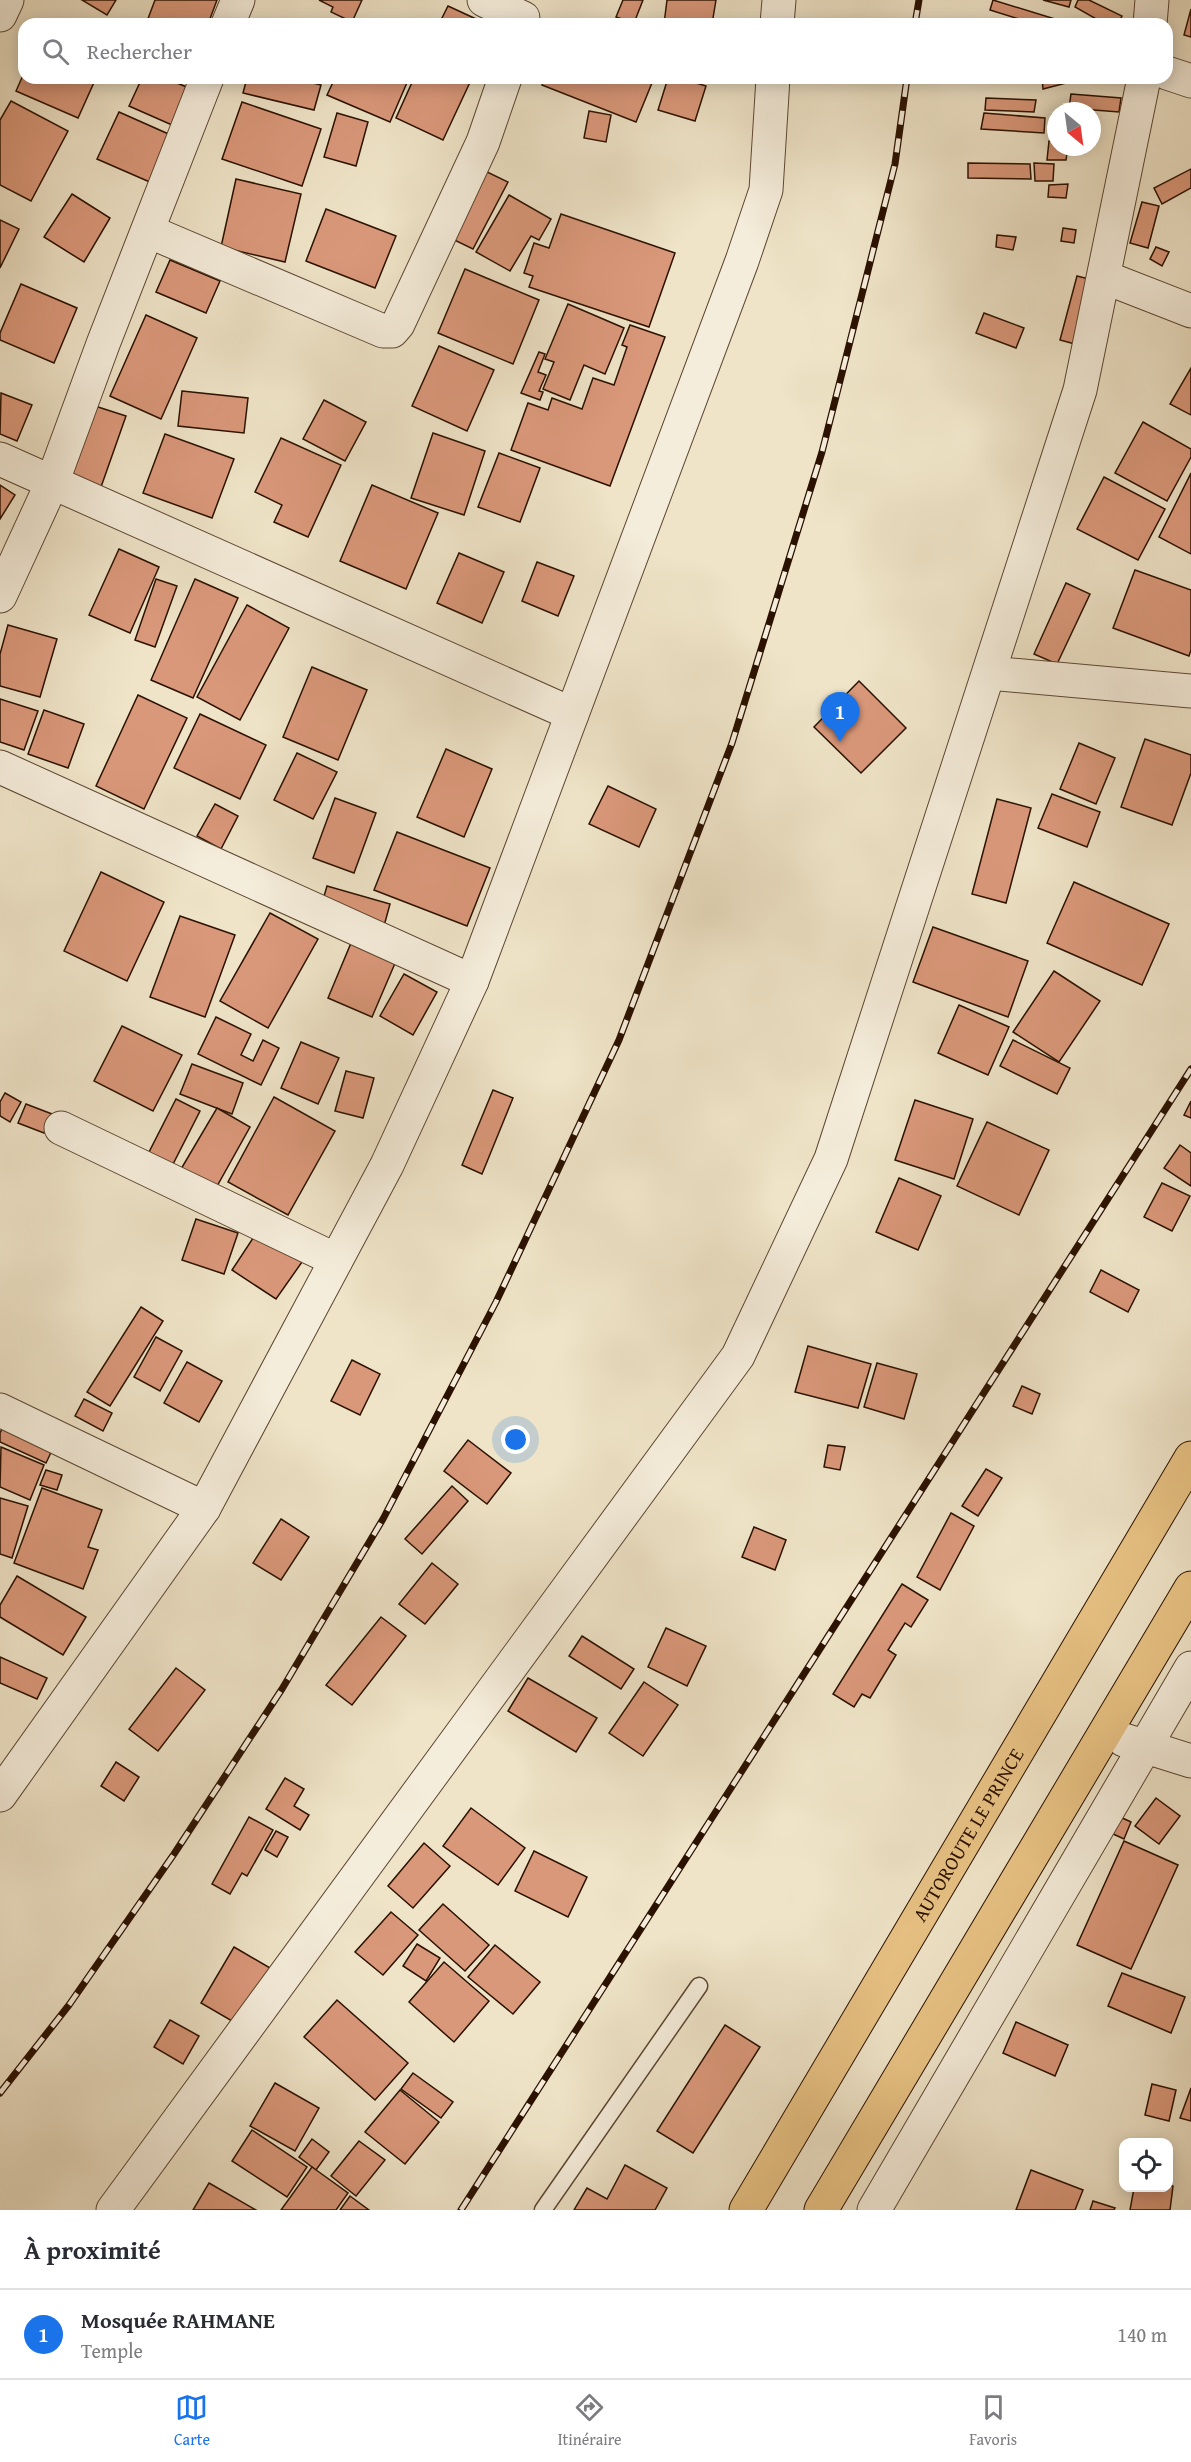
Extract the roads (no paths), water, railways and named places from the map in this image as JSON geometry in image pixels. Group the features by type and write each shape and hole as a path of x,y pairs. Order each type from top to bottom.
{"main road":[{"name":"AUTOROUTE LE PRINCE","path":"746,2210 1191,1458"},
{"path":"821,2210 1191,1588"}],"street":[{"path":"0,15 7,0"},
{"path":"230,18 238,0"},
{"path":"484,0 523,18"},
{"path":"778,18 779,0"},
{"path":"1150,18 1152,0"},
{"path":"1173,75 1191,81"},
{"path":"0,596 52,483 205,84"},
{"path":"148,231 383,331 392,331 398,324 483,142 503,84"},
{"path":"0,1795 204,1508 387,1165 472,981 723,314 766,190 773,84"},
{"path":"113,2210 738,1356 831,1159 1080,390 1143,84"},
{"path":"1104,277 1191,311"},
{"path":"0,459 572,714"},
{"path":"989,673 1191,691"},
{"path":"0,767 472,981"},
{"path":"61,1128 336,1260"},
{"path":"0,1410 204,1508"},
{"path":"874,2210 1191,1668"},
{"path":"1105,1734 1191,1761"}],"lane":[{"path":"543,2210 699,1986"}],"railway":[{"path":"916,18 919,0"},
{"path":"0,2093 69,2005 174,1854 282,1689 383,1519 496,1302 619,1040 732,743 822,452 895,164 906,84"},
{"path":"461,2210 1191,1069"}],"place":[{"name":"Mosquée RAHMANE","path":"840,742"}]}
